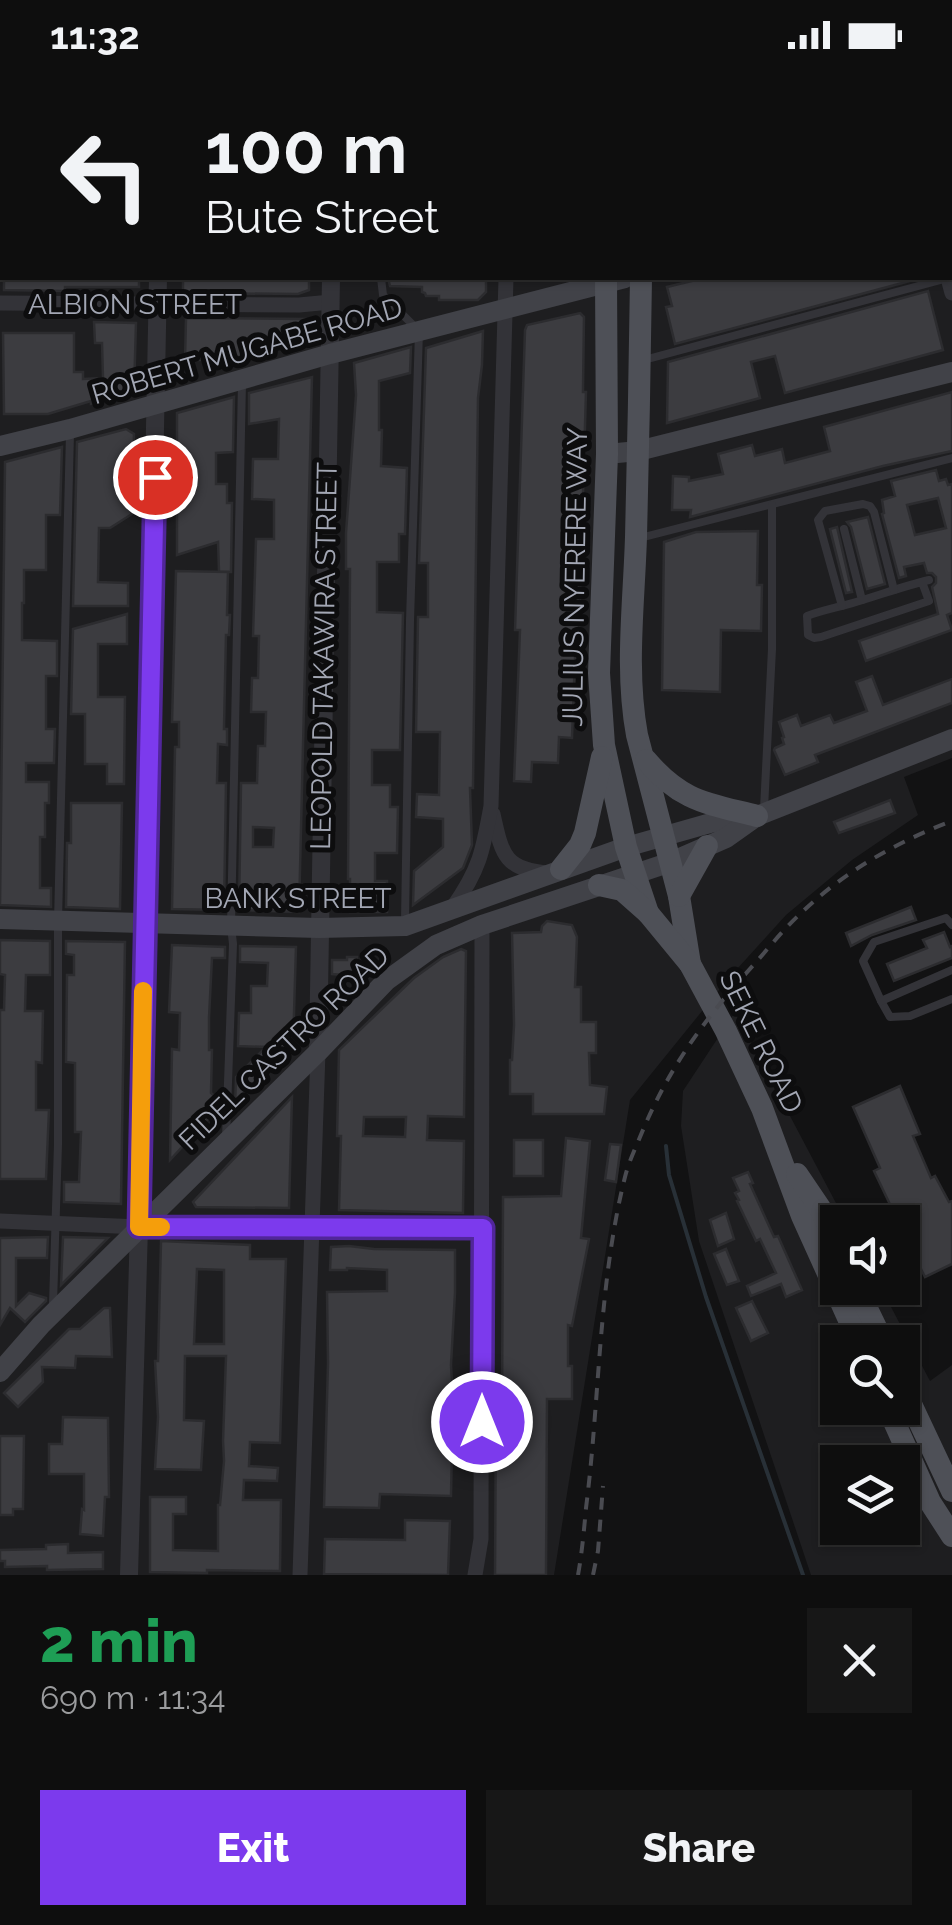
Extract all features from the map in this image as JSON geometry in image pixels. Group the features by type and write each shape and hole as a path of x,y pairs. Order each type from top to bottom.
{"main road":[{"name":"ROBERT MUGABE ROAD","path":"0,446 608,280"},
{"name":"JULIUS NYERERE WAY","path":"612,280 599,672 604,745 626,847 648,913"},
{"name":"JULIUS NYERERE WAY","path":"641,280 632,711 679,896 690,964"},
{"path":"607,454 638,451 952,372"},
{"path":"644,758 663,780 693,800 760,815 952,739"},
{"path":"556,871 586,833 604,745"},
{"name":"BANK STREET","path":"0,919 319,928 405,926 626,847 714,822 760,815"},
{"name":"FIDEL CASTRO ROAD","path":"0,1372 50,1315 386,981 436,945 482,925 670,862 737,832 760,815"},
{"path":"679,896 707,846"},
{"path":"599,885 622,890 648,913 690,964"},
{"name":"SEKE ROAD","path":"690,964 762,1108 802,1216 850,1325"},
{"name":"SEKE ROAD","path":"778,1146 820,1208"},
{"path":"920,1423 952,1491"},
{"path":"896,1425 930,1502 952,1536"}],"street":[{"path":"129,1575 158,280"},
{"name":"LEOPOLD TAKAWIRA STREET","path":"300,1575 318,1052 331,280"},
{"path":"454,907 478,865 491,806 506,280"},
{"name":"ALBION STREET","path":"0,303 331,302"},
{"path":"491,806 506,856 517,867 532,872 556,871"},
{"path":"475,1575 481,1538 482,925"},
{"path":"0,1221 139,1227 483,1228"}],"lane":[{"path":"381,280 383,295 420,331 405,926"},
{"path":"640,361 941,280"},
{"path":"226,1142 242,378"},
{"path":"50,1315 54,1298 70,429"},
{"path":"636,539 952,458"},
{"path":"760,815 772,649 772,505"},
{"path":"842,606 818,520 825,511 870,506 894,590"},
{"path":"844,529 862,600"},
{"path":"926,581 929,602 821,637 808,635 807,616 894,590 926,581"},
{"path":"952,924 946,918 874,942 862,961 890,1017 910,1016 952,999"},
{"path":"880,1001 952,970"}],"shaded area":[{"path":"0,280 952,280 952,758 904,777 918,815 852,860 786,915 728,979 630,1100 554,1575 0,1575"},
{"path":"735,1012 837,1205 820,1205 820,1305 890,1305 900,1325 820,1325 820,1425 920,1425 920,1362 930,1381 952,1365 952,1575 811,1575 699,1241 681,1126 683,1091"}],"building":[{"path":"4,280 139,280 139,287 4,290"},
{"path":"183,280 309,280 309,290 298,294 183,293"},
{"path":"388,280 486,280 486,292 478,300 439,300 439,296 426,296 422,287 390,286"},
{"path":"696,280 914,280 675,344 666,307 672,306 667,287"},
{"path":"928,291 943,350 785,393 775,356 751,362 760,398 667,423 668,362"},
{"path":"580,313 584,317 586,392 572,738 559,737 558,763 532,762 531,782 514,781 525,330 527,325"},
{"path":"186,318 306,319 306,341 231,360 185,360"},
{"path":"94,322 136,323 134,393 48,414 4,414 3,333 74,333 74,372 83,372 83,379 103,378 102,343 95,343"},
{"path":"483,331 478,398 472,845 463,868 413,905 414,871 443,847 443,819 416,817 417,794 439,795 440,732 416,732 418,617 428,617 428,563 419,563 426,348"},
{"path":"411,347 410,373 379,381 381,466 407,468 405,534 399,534 399,562 377,562 377,612 403,613 400,750 372,750 372,785 390,785 390,807 398,807 397,853 375,853 375,881 387,881 387,912 350,912 350,569 346,569 346,533 356,395 354,363"},
{"path":"312,377 299,912 239,910 241,783 257,783 258,746 265,746 266,712 251,712 252,678 258,678 259,636 253,636 256,539 274,539 274,500 252,499 253,459 278,459 279,419 249,424 249,393","holes":["253,827 274,828 273,847 253,847"]},
{"path":"952,392 952,451 690,517 691,510 672,510 673,476 689,477 689,481 723,474 718,454 752,445 755,456 782,449 785,463 830,451 824,427"},
{"path":"234,397 233,452 216,453 216,484 227,484 227,503 232,503 231,572 219,572 218,542 177,555 177,413"},
{"path":"126,429 134,434 132,514 110,528 99,528 98,582 128,583 128,606 73,606 77,442"},
{"path":"62,447 60,515 46,515 46,570 24,570 22,603 22,640 57,641 57,676 46,676 46,729 55,729 54,763 26,763 26,782 49,782 45,837 40,837 40,888 51,888 51,907 0,905 5,462"},
{"path":"936,470 939,481 946,479 948,485 952,484 952,613 947,615 952,630 866,661 859,641 938,614 932,587 936,577 927,573 924,563 904,567 906,576 899,578 882,514 882,500 895,496 891,481","holes":["938,498 946,528 915,535 907,505"]},
{"path":"868,517 885,584 867,589 847,522"},
{"path":"837,527 852,592 846,593 830,529"},
{"path":"758,531 761,631 721,630 720,692 662,690 664,542 696,532"},
{"path":"176,571 228,572 230,615 224,729 227,745 218,744 217,783 226,783 224,910 172,909 175,747 179,747 179,722 172,722"},
{"path":"127,614 127,644 98,644 98,697 125,697 124,784 107,784 107,764 85,764 85,714 71,714 73,629"},
{"path":"872,676 883,705 952,679 952,703 815,755 818,762 785,775 774,750 784,744 779,722 797,715 801,726 830,715 834,723 867,711 856,682"},
{"path":"890,800 895,813 839,833 834,822"},
{"path":"71,803 122,803 120,909 66,907"},
{"path":"911,907 916,920 851,946 846,933"},
{"path":"547,921 572,925 577,937 575,987 581,987 581,1022 596,1022 596,1053 589,1053 590,1085 607,1087 604,1114 533,1114 533,1094 510,1094 514,1025 512,933 541,932"},
{"path":"944,932 952,946 952,958 894,981 887,964 927,948 923,940"},
{"path":"0,940 50,941 50,975 26,975 25,1011 43,1011 42,1063 36,1062 36,1110 49,1110 46,1179 0,1179 0,1010 4,1010 5,975 0,974"},
{"path":"66,941 125,942 121,1204 64,1202 64,1182 79,1182 81,1132 75,1132 75,1063 66,1062 67,975 74,975 74,955 66,954"},
{"path":"172,945 225,947 225,958 212,958 209,1018 211,1093 220,1106 170,1160 172,1049 179,1050 180,1013 169,1012"},
{"path":"240,946 296,947 293,1048 235,1106 236,1077 266,1047 238,1046 239,1013 251,1013 251,986 267,986 268,963 240,962"},
{"path":"461,949 466,951 464,1117 428,1116 427,1140 464,1141 463,1213 339,1210 339,1050 414,978","holes":["364,1117 406,1117 405,1137 363,1136"]},
{"path":"357,957 356,976 332,974 332,960"},
{"path":"900,1086 920,1134 913,1136 931,1178 935,1176 949,1202 952,1201 952,1264 925,1277 920,1267 920,1205 890,1205 874,1171 880,1168 853,1107"},
{"path":"292,1097 289,1208 196,1207 193,1202"},
{"path":"566,1138 590,1141 581,1238 589,1239 572,1326 568,1325 572,1399 547,1399 546,1575 495,1575 496,1405 502,1405 503,1197 561,1196"},
{"path":"514,1140 543,1140 543,1176 514,1176"},
{"path":"610,1144 621,1145 616,1182 605,1180"},
{"path":"748,1172 774,1237 778,1236 802,1290 786,1297 781,1284 751,1296 747,1286 776,1273 737,1201 735,1193 739,1191 733,1178"},
{"path":"726,1213 734,1239 718,1246 710,1220"},
{"path":"48,1237 47,1258 16,1258 16,1306 29,1293 46,1301 25,1322 10,1308 0,1325 0,1238"},
{"path":"63,1237 108,1238 61,1285"},
{"path":"161,1241 250,1245 250,1259 286,1259 280,1443 250,1442 249,1466 278,1468 277,1481 244,1480 243,1500 281,1500 280,1571 150,1572 150,1497 186,1497 186,1514 173,1514 173,1550 218,1551 218,1505 224,1461 226,1356 185,1356 184,1420 204,1421 201,1470 155,1469","holes":["197,1269 224,1270 224,1344 194,1344"]},
{"path":"331,1247 455,1250 451,1496 380,1494 379,1508 324,1507 327,1292 387,1291 387,1270 330,1270"},
{"path":"726,1249 739,1281 727,1285 714,1254"},
{"path":"752,1301 768,1333 751,1341 736,1308"},
{"path":"104,1308 110,1308 112,1357 76,1356 75,1368 42,1367 43,1382 18,1407 4,1393 69,1329 80,1329"},
{"path":"63,1417 108,1418 109,1497 105,1497 103,1536 80,1534 84,1474 49,1474 49,1444 62,1444"},
{"path":"0,1436 24,1436 23,1509 13,1509 13,1515 0,1515"},
{"path":"405,1520 450,1521 448,1575 324,1574 325,1539 405,1540"},
{"path":"68,1544 68,1553 103,1552 103,1569 5,1567 5,1561 0,1561 0,1550 46,1549 46,1545"}],"waterway":[{"path":"666,1146 669,1175 706,1297 803,1575"}],"railway":[{"path":"578,1575 609,1259 625,1177 649,1116 704,1024 799,915 871,860 952,821"},
{"path":"593,1575 603,1486"}],"slow traffic":[{"path":"143,991 139,1227 161,1227"}],"route":[{"path":"155,477 139,1227 483,1228 482,1422"}]}
